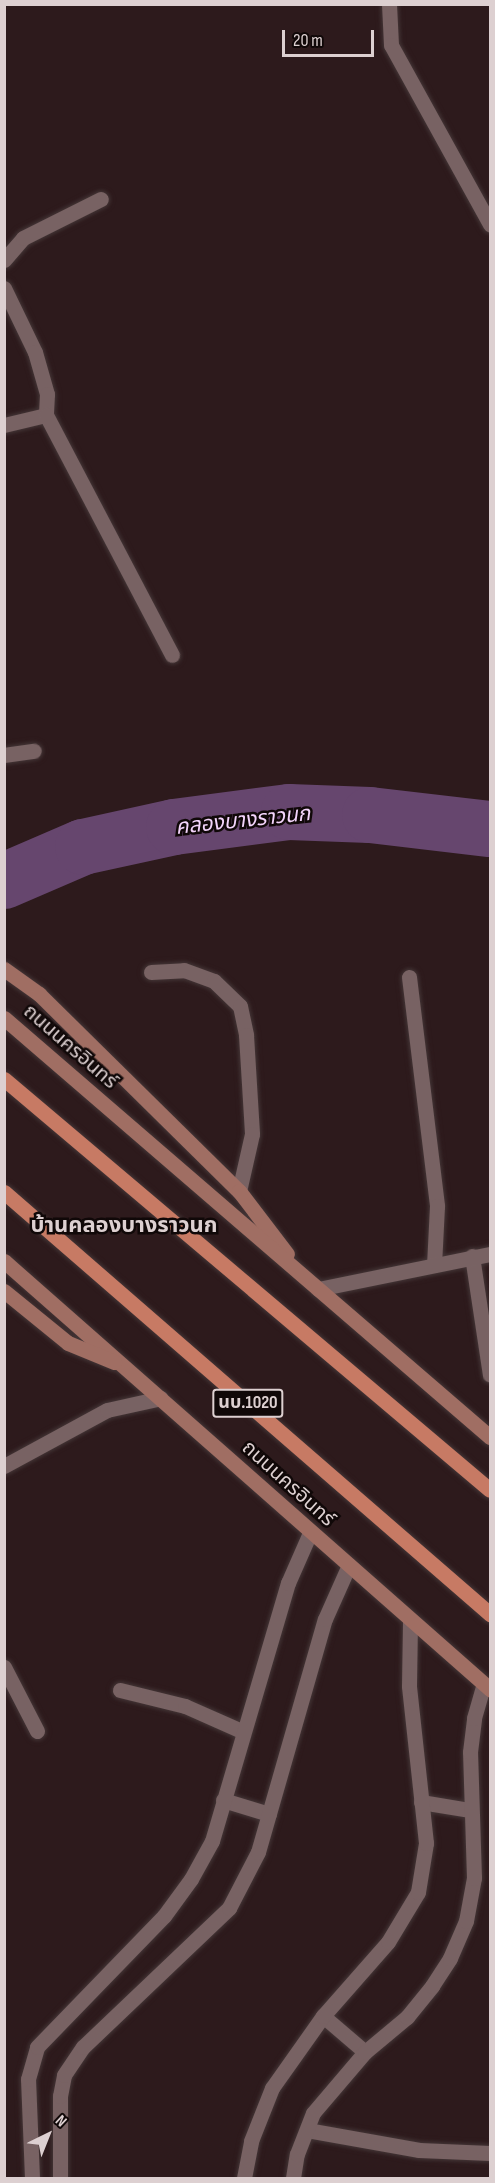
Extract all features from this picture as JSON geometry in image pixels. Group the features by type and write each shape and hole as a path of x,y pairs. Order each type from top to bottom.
{"main road":[{"path":"4,969 39,994 239,1191 312,1284"},
{"name":"ถนนนครอินทร์","path":"4,1018 490,1437"},
{"path":"4,1079 490,1490"},
{"name":"ถนนนครอินทร์","path":"4,1192 490,1614"},
{"name":"ถนนนครอินทร์","path":"4,1261 125,1366 310,1533 349,1564 410,1622 487,1687"},
{"path":"4,1291 68,1344 125,1366"}],"street":[{"path":"389,4 392,45 396,54 490,224"},
{"path":"4,260 23,238 101,200"},
{"path":"4,288 35,352 47,394 46,415 172,656"},
{"path":"4,425 46,415"},
{"path":"4,754 34,751"},
{"path":"151,972 184,970 214,981 240,1006 246,1035 252,1134 239,1191"},
{"path":"409,977 437,1206 434,1265"},
{"path":"312,1284 490,1254"},
{"path":"472,1256 490,1376"},
{"path":"4,1466 107,1410 161,1398"},
{"path":"32,2178 28,2079 37,2047 164,1916 191,1879 212,1841 288,1583 310,1533"},
{"path":"60,2178 58,2149 64,2075 83,2047 229,1908 258,1852 326,1619 349,1564"},
{"path":"244,2178 251,2141 272,2088 323,2016 388,1942 418,1892 426,1843 409,1686 410,1622"},
{"path":"4,1667 37,1731"},
{"path":"293,2178 313,2113 364,2052 407,2017 450,1958 466,1921 474,1878 470,1810 474,1718 487,1687"},
{"path":"120,1690 185,1706 244,1732"},
{"path":"223,1800 268,1814"},
{"path":"421,1802 470,1810"},
{"path":"323,2016 364,2052"},
{"path":"307,2130 419,2150 490,2153"},
{"path":"31,2150 58,2149"}],"waterway":[{"name":"คลองบางราวนก","path":"4,881 83,847 174,827 289,812 370,815 490,829"}],"district":[{"name":"บ้านคลองบางราวนก","path":"124,1226"}]}
